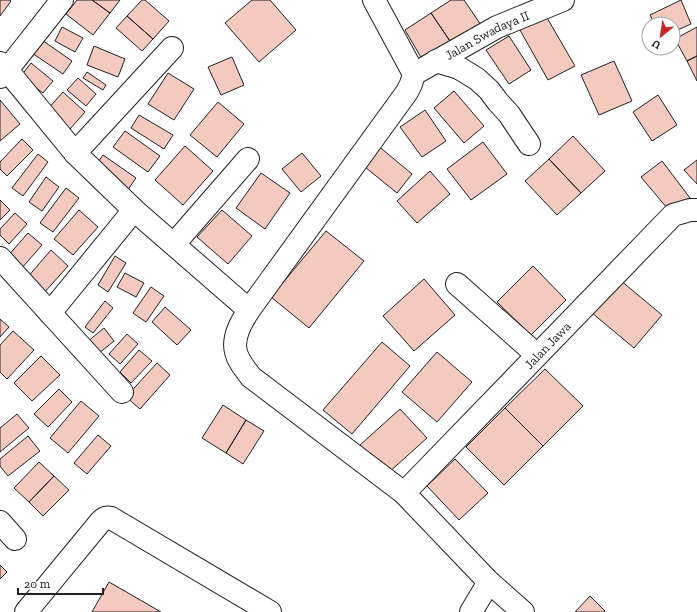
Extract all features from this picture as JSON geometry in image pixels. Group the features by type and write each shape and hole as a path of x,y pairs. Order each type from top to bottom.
{"street":[{"path":"62,0 2,70 75,153 134,210 249,310"},
{"path":"374,0 414,74 411,84 407,92 249,310 240,324 235,342 236,351 240,361 250,377 404,493 489,582 523,612"},
{"name":"Jalan Swadaya II","path":"414,74 497,27 563,0"},
{"path":"75,153 172,48"},
{"path":"436,61 459,68 477,78 509,114 529,144"},
{"path":"174,244 248,159"},
{"path":"50,313 134,210"},
{"name":"Jalan Jawa","path":"404,493 673,215 690,210 697,210"},
{"path":"0,258 122,392"},
{"path":"457,284 537,356"},
{"path":"26,612 101,521 109,517 270,612"},
{"path":"0,522 15,539"},
{"path":"471,612 489,582"}],"building":[{"path":"0,0 11,1 0,16"},
{"path":"77,0 92,0 110,13 93,35 66,14"},
{"path":"92,0 120,0 110,13"},
{"path":"142,0 145,0 169,21 153,39 127,16"},
{"path":"252,0 270,0 296,30 259,62 225,23"},
{"path":"451,0 464,0 481,25 452,44 431,13"},
{"path":"681,0 691,24 681,28 681,16 650,15"},
{"path":"431,13 452,44 422,59 405,30"},
{"path":"127,16 153,39 142,51 116,28"},
{"path":"546,16 575,66 548,80 520,30"},
{"path":"62,27 83,38 75,52 55,41"},
{"path":"697,27 697,56 687,61 681,50 681,36"},
{"path":"509,36 531,70 509,84 486,50"},
{"path":"39,38 72,61 63,74 29,51"},
{"path":"94,46 125,59 118,77 87,65"},
{"path":"697,56 697,81 687,61"},
{"path":"232,57 244,85 221,95 208,67"},
{"path":"614,61 632,101 599,115 581,75"},
{"path":"31,63 53,81 43,93 21,76"},
{"path":"87,72 106,85 103,90 83,78"},
{"path":"168,73 194,89 174,120 148,104"},
{"path":"78,78 96,94 86,106 67,90"},
{"path":"454,91 484,126 464,143 434,108"},
{"path":"63,92 85,112 70,129 47,110"},
{"path":"658,95 677,125 652,141 633,112"},
{"path":"0,100 20,124 0,141"},
{"path":"218,102 244,124 217,157 190,135"},
{"path":"425,110 446,141 422,157 400,127"},
{"path":"139,115 173,135 164,149 131,128"},
{"path":"125,131 160,156 148,172 113,147"},
{"path":"573,136 605,171 581,193 549,159"},
{"path":"22,139 33,150 7,176 0,169 0,162"},
{"path":"483,142 507,174 471,200 447,169"},
{"path":"376,144 412,174 397,193 360,163"},
{"path":"185,146 213,171 183,205 155,180"},
{"path":"302,153 321,176 301,192 282,169"},
{"path":"38,154 48,162 23,196 12,188"},
{"path":"103,155 136,178 127,191 94,168"},
{"path":"549,159 581,193 557,215 525,181"},
{"path":"697,160 697,184 684,170"},
{"path":"662,161 690,198 667,208 641,177"},
{"path":"430,171 450,194 417,223 397,201"},
{"path":"261,173 290,193 265,229 236,208"},
{"path":"46,177 59,187 42,211 29,202"},
{"path":"66,188 79,198 53,232 40,223"},
{"path":"0,200 10,210 0,220"},
{"path":"79,210 98,227 73,255 54,239"},
{"path":"222,210 252,236 228,264 197,237"},
{"path":"15,213 27,224 9,244 0,235 0,229"},
{"path":"326,231 364,261 309,328 271,297"},
{"path":"28,233 42,245 21,269 7,257"},
{"path":"51,250 68,266 43,294 26,279"},
{"path":"115,256 126,263 108,292 98,285"},
{"path":"533,266 566,300 531,335 497,302"},
{"path":"125,273 144,283 136,297 117,287"},
{"path":"424,279 455,315 414,351 383,316"},
{"path":"620,280 662,315 634,348 592,313"},
{"path":"151,287 164,296 146,322 133,313"},
{"path":"105,301 113,308 93,333 85,327"},
{"path":"165,307 191,330 177,345 152,322"},
{"path":"0,319 9,327 0,337"},
{"path":"104,328 114,341 98,354 87,342"},
{"path":"13,331 34,350 7,379 0,372 0,345"},
{"path":"127,334 138,344 120,364 109,354"},
{"path":"382,342 410,366 352,434 323,410"},
{"path":"139,350 152,361 131,383 120,372"},
{"path":"437,352 472,382 437,422 402,392"},
{"path":"41,356 60,375 32,401 14,383"},
{"path":"157,363 170,375 140,409 126,397"},
{"path":"545,369 583,406 543,446 505,408"},
{"path":"59,389 72,402 48,427 34,414"},
{"path":"81,401 99,416 68,453 50,438"},
{"path":"223,405 246,420 226,453 202,438"},
{"path":"505,408 543,446 504,485 466,447"},
{"path":"400,409 427,438 387,474 360,445"},
{"path":"17,414 29,428 0,452 0,428"},
{"path":"246,420 264,431 243,464 226,453"},
{"path":"98,435 111,446 87,474 74,463"},
{"path":"28,436 40,451 8,476 0,466 0,459"},
{"path":"455,459 488,493 459,520 427,486"},
{"path":"39,462 54,476 29,502 14,488"},
{"path":"54,476 69,490 43,516 29,502"},
{"path":"0,565 7,572 0,579"},
{"path":"109,582 161,612 92,612"},
{"path":"590,596 605,611 575,612"}]}
